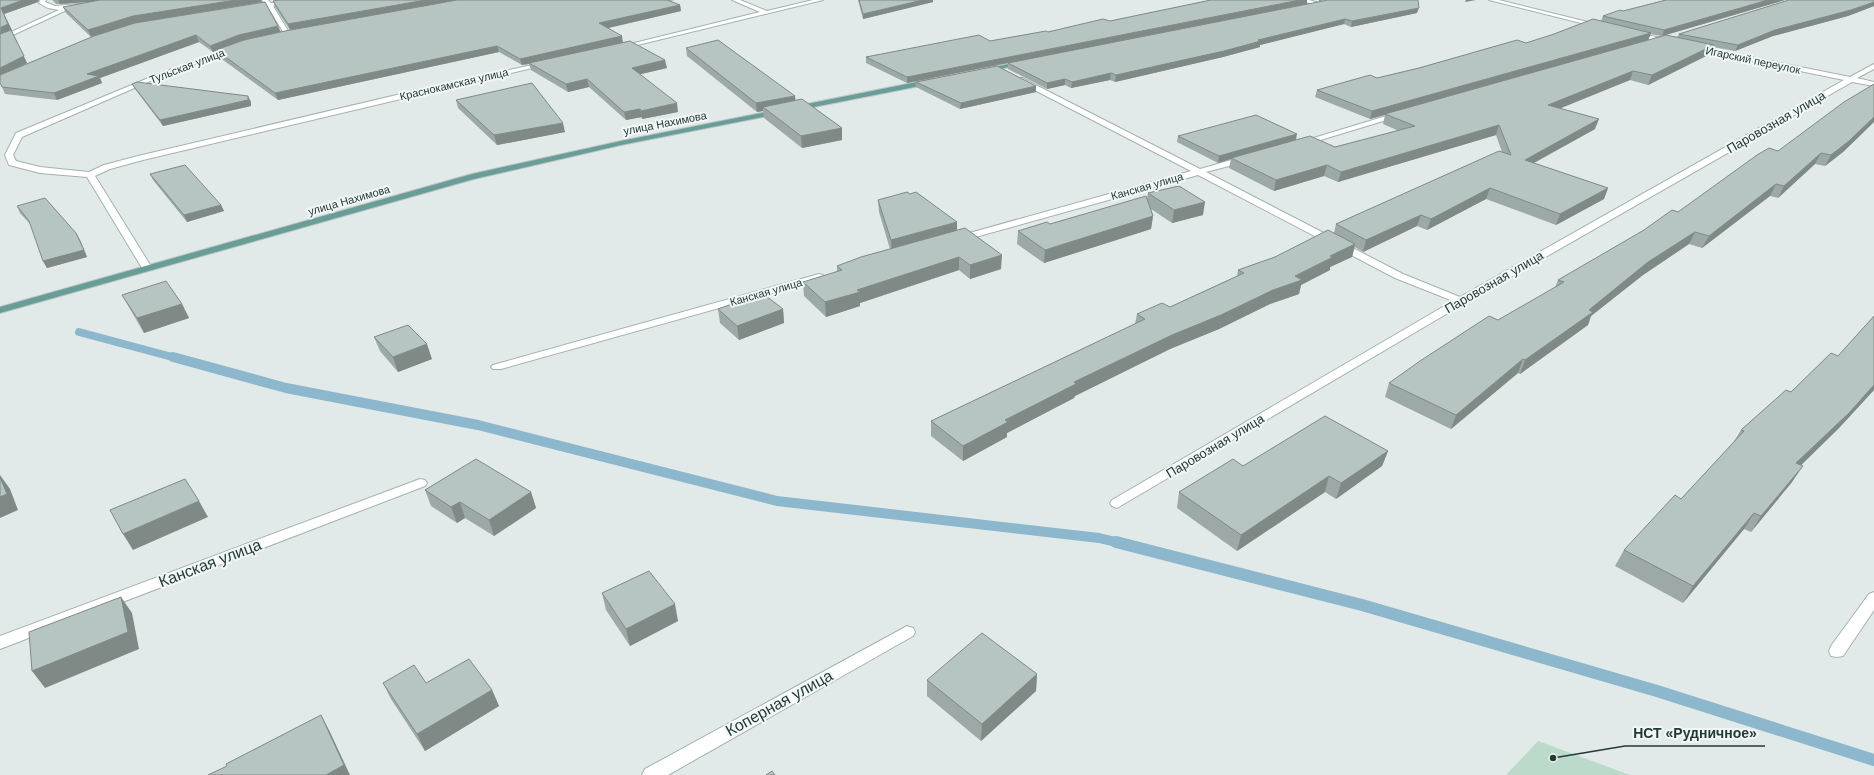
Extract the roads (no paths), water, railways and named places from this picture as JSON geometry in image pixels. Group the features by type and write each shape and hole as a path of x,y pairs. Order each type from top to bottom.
{"main road":[{"path":"1304,7 1322,4"},
{"path":"975,72 1034,61"},
{"name":"улица Нахимова","path":"0,310 472,177 621,143 944,78"}],"street":[{"path":"43,0 42,2 47,7 67,8 82,6"},
{"path":"240,9 267,2 297,0"},
{"path":"735,0 765,12"},
{"path":"612,49 820,0"},
{"path":"1302,0 1322,4"},
{"path":"1492,0 1608,28"},
{"path":"267,2 283,35 294,32"},
{"path":"0,39 67,8"},
{"path":"1623,31 1662,40 1677,40"},
{"path":"1646,45 1662,40"},
{"name":"Игарский переулок","path":"1685,46 1874,84"},
{"name":"Тульская улица","path":"90,176 40,170 12,163 9,155 19,135 153,78 237,47"},
{"name":"Краснокамская улица","path":"90,176 107,167 142,158 422,91 551,63"},
{"name":"Паровозная улица","path":"1117,503 1461,301 1874,66"},
{"path":"998,68 1398,276 1461,301"},
{"path":"1292,145 1408,112"},
{"name":"Канская улица","path":"948,242 1254,156"},
{"path":"90,176 146,268"},
{"name":"Канская улица","path":"497,367 826,275"},
{"name":"Канская улица","path":"0,643 420,483"},
{"path":"1837,651 1874,598"},
{"name":"Коперная улица","path":"650,775 907,632"}],"waterway":[{"path":"79,332 176,358"},
{"path":"173,357 286,388 478,425 777,501 1099,538 1119,543"},
{"path":"1119,543 1362,605 1657,691 1874,760"}],"place":[{"name":"НСТ «Рудничное»","path":"1553,758"}]}
